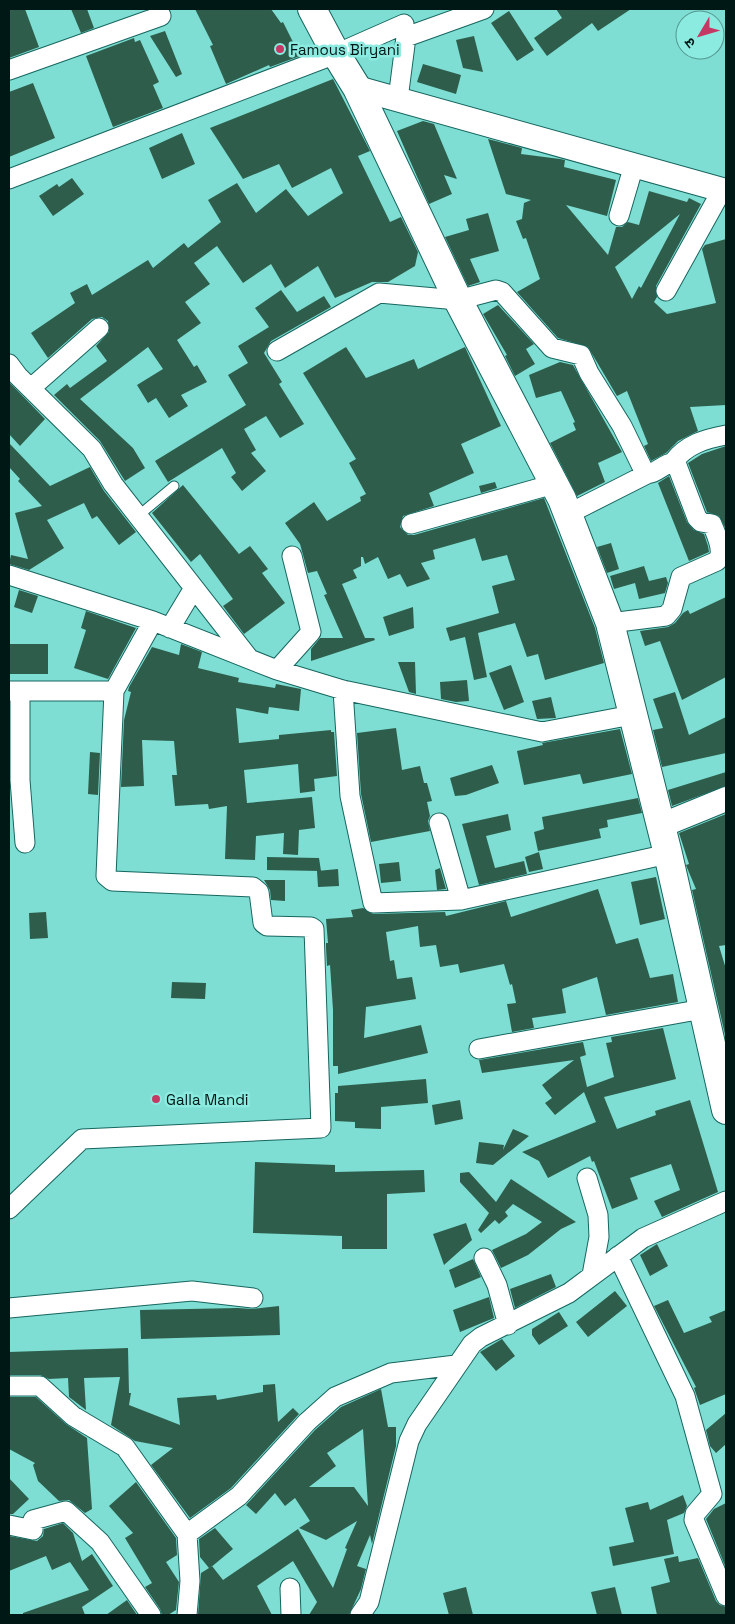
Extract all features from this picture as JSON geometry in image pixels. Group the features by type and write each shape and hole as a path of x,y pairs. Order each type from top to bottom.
{"main road":[{"path":"312,9 357,88 458,300 554,484 568,514 610,623 668,854 726,1110"}],"street":[{"path":"9,70 161,16 158,9"},
{"path":"9,179 336,54 404,23 484,9"},
{"path":"398,99 404,23"},
{"path":"357,88 724,191 666,291"},
{"path":"619,216 634,165"},
{"path":"277,351 378,293 458,300 496,290 502,292 552,348 581,355 589,373 622,426 647,474"},
{"path":"30,388 99,328"},
{"path":"9,364 30,388 92,449 112,484 249,658"},
{"path":"568,514 673,462 679,454 697,443 726,435"},
{"path":"610,623 666,616 672,609 681,577 722,565 713,526 710,523 701,522 697,518 679,466 673,462"},
{"path":"412,524 554,484"},
{"path":"277,670 311,632 292,556"},
{"path":"9,575 153,621 277,670 343,690 542,732 632,715"},
{"path":"170,628 194,588"},
{"path":"9,1209 82,1139 321,1128 314,929 310,927 267,926 263,923 259,892 252,887 112,880 106,876 114,691 153,621"},
{"path":"343,690 350,796 373,902 461,900 668,854"},
{"path":"25,843 14,692 114,691"},
{"path":"660,826 726,799"},
{"path":"439,823 461,900"},
{"path":"479,1049 703,1009"},
{"path":"587,1178 598,1215 599,1237 592,1275"},
{"path":"360,1615 369,1602 410,1441 417,1424 437,1398 456,1365 472,1344 548,1305 644,1238 726,1201"},
{"path":"618,1256 685,1396 693,1420 712,1494 695,1514 694,1520 726,1596"},
{"path":"484,1258 497,1285 508,1325"},
{"path":"9,1308 192,1291 253,1298"},
{"path":"187,1534 239,1496 307,1422 335,1397 391,1373 456,1365"},
{"path":"9,1386 40,1386 72,1416 125,1447 187,1534 190,1581 187,1615"},
{"path":"9,1525 33,1530 33,1520 66,1511 100,1542 151,1615"},
{"path":"290,1588 291,1615"}],"lane":[{"path":"138,516 174,486"}],"building":[{"path":"9,9 25,9 39,47 9,58"},
{"path":"71,9 87,9 94,28 81,33"},
{"path":"195,9 271,9 281,23 283,22 300,56 270,67 269,65 226,84 210,46 213,45"},
{"path":"556,9 631,9 598,31 592,23 547,56 534,38 562,18"},
{"path":"509,11 534,50 517,61 491,23"},
{"path":"165,31 182,74 176,77 150,36"},
{"path":"474,36 483,72 463,68 456,40"},
{"path":"134,38 135,42 140,40 159,82 153,85 163,108 113,127 86,56"},
{"path":"423,64 461,75 456,94 417,82"},
{"path":"333,79 370,151 358,156 390,222 401,217 418,252 415,266 388,282 372,282 335,298 318,266 285,288 271,264 243,283 217,246 194,263 210,284 185,302 201,323 177,340 194,367 197,365 207,382 181,395 188,406 169,418 156,398 148,403 137,385 163,369 148,347 80,399 133,448 145,468 125,481 100,441 54,395 67,384 70,388 107,361 96,346 109,332 108,321 102,317 92,319 48,358 31,333 75,303 70,293 87,284 92,295 148,260 153,268 184,243 188,248 221,222 208,200 237,183 256,213 286,189 308,216 343,193 331,168 292,188 279,164 243,179 210,128"},
{"path":"33,83 55,138 9,157 9,92"},
{"path":"423,121 434,124 457,179 444,175 452,194 429,204 397,131"},
{"path":"182,133 195,164 162,179 149,148"},
{"path":"488,139 522,148 521,154 565,160 564,167 616,180 607,216 566,205 608,255 616,227 622,227 628,222 639,225 649,191 687,202 689,198 701,204 656,286 657,297 654,302 667,314 716,303 702,249 705,245 726,239 726,405 690,407 698,431 678,441 666,453 651,461 644,446 648,444 627,391 617,396 588,347 558,338 517,292 540,279 526,238 523,239 516,221 522,219 524,203 531,200 506,194","holes":["680,214 641,288 639,286 632,299 615,267"]},
{"path":"72,178 84,194 53,216 39,196 57,184 59,187"},
{"path":"488,213 499,251 470,259 480,282 468,286 445,237 469,230 466,219"},
{"path":"281,290 297,312 324,296 331,307 271,341 264,353 282,382 279,384 304,424 280,438 266,416 244,429 256,450 251,453 266,471 242,491 231,477 236,473 222,448 168,482 155,461 246,405 228,375 248,363 238,346 269,327 255,308"},
{"path":"498,305 534,344 526,349 535,364 515,376 505,356 507,355 483,314"},
{"path":"346,347 366,378 414,359 418,369 465,347 501,426 461,444 474,473 429,493 434,506 403,516 400,527 408,535 414,535 544,498 595,628 604,663 545,680 538,654 527,657 515,623 478,633 487,677 474,680 465,637 450,641 446,628 499,613 492,586 515,580 507,555 482,561 475,538 433,550 435,559 421,563 430,579 407,587 400,574 388,579 378,557 365,564 363,557 361,557 361,566 353,570 357,578 342,584 365,638 374,638 375,640 311,661 311,649 320,638 343,638 324,595 327,594 317,571 308,573 300,544 285,523 314,502 327,521 361,501 360,497 366,494 349,463 356,459 303,373"},
{"path":"560,362 573,365 622,452 598,463 605,482 577,496 550,443 576,430 573,423 575,422 561,391 536,398 529,375"},
{"path":"9,382 45,419 20,446 9,434"},
{"path":"9,443 50,486 90,467 104,491 136,532 119,545 97,516 92,519 84,503 47,520 64,548 29,570 9,564 11,555 28,559 15,513 42,506 18,481 20,479 9,467"},
{"path":"726,446 726,529 719,516 707,512 688,463 702,454"},
{"path":"669,476 687,522 694,530 704,534 708,546 709,552 689,561 658,483"},
{"path":"495,482 497,488 481,493 479,486"},
{"path":"183,485 239,554 250,546 268,569 262,573 285,603 244,634 223,606 233,599 200,554 191,562 152,513"},
{"path":"611,543 619,569 607,573 597,547"},
{"path":"644,566 649,581 666,577 668,583 665,593 639,599 635,583 614,589 610,576"},
{"path":"19,590 38,596 32,613 14,607"},
{"path":"726,597 726,677 682,700 660,641 645,646 640,631 668,627 688,610 690,614"},
{"path":"413,607 414,628 389,636 383,617"},
{"path":"86,611 136,628 108,679 74,668 86,630 81,628"},
{"path":"9,644 48,644 48,674 9,674"},
{"path":"181,644 202,652 198,668 239,678 238,682 275,688 276,684 301,689 299,711 269,707 268,714 236,708 239,743 279,739 279,735 331,730 331,732 334,732 337,776 314,779 315,791 300,793 298,764 244,770 247,803 312,797 315,828 299,830 298,855 283,854 284,833 256,836 255,860 225,859 227,806 209,809 208,804 175,806 172,775 177,775 174,741 142,740 144,786 121,787 124,720 131,692 128,691 129,687 152,647 179,655"},
{"path":"398,662 415,662 416,694 409,692"},
{"path":"511,665 524,702 504,710 489,673"},
{"path":"467,680 469,701 456,702 441,699 440,682"},
{"path":"675,692 689,735 726,717 726,753 662,767 653,730 663,728 653,699"},
{"path":"551,697 556,718 537,719 532,701"},
{"path":"396,728 402,770 420,766 424,783 427,783 432,801 427,802 430,816 428,821 430,831 371,842 361,794 357,733"},
{"path":"620,729 632,774 583,784 580,774 524,785 517,751 543,745 542,743"},
{"path":"90,752 100,753 98,795 88,794"},
{"path":"492,765 499,783 466,795 455,796 450,778"},
{"path":"726,772 726,786 672,806 668,790"},
{"path":"638,798 642,813 607,820 608,827 599,829 601,838 538,851 534,832 544,829 542,817"},
{"path":"508,814 511,830 486,836 495,868 524,861 527,874 479,885 462,824"},
{"path":"726,814 726,945 719,946 726,969 726,1039 692,890 696,889 686,865 689,864 679,833"},
{"path":"539,852 543,869 529,872 525,857"},
{"path":"267,857 319,858 321,871 267,870"},
{"path":"399,862 401,881 381,883 379,864"},
{"path":"440,868 446,889 437,890 435,870"},
{"path":"338,869 339,886 318,887 317,871"},
{"path":"656,877 665,919 640,925 631,882"},
{"path":"264,880 285,880 285,901 271,900 270,890"},
{"path":"598,889 616,944 638,938 650,978 673,974 678,1002 606,1015 597,977 562,989 566,1013 532,1018 534,1028 512,1032 507,1004 516,1003 512,984 510,985 504,964 460,973 458,964 440,967 436,945 420,947 418,926 386,932 390,961 394,960 397,979 412,977 416,999 366,1007 364,1038 421,1025 428,1053 338,1074 338,1066 333,1066 333,1010 330,965 327,966 326,919 353,917 351,910 363,908 373,914 445,912 446,916 506,901 511,917"},
{"path":"46,912 48,938 30,939 29,913"},
{"path":"172,982 206,983 205,999 171,998"},
{"path":"663,1028 676,1079 604,1097 617,1129 656,1115 655,1111 690,1100 718,1192 662,1217 654,1201 680,1190 671,1164 630,1178 638,1199 612,1209 594,1161 592,1162 590,1156 548,1178 539,1161 522,1152 596,1122 584,1092 555,1115 545,1103 552,1098 542,1085 574,1060 482,1073 479,1060 583,1042 586,1055 580,1057 587,1087 614,1077 606,1043 612,1042 611,1037"},
{"path":"426,1079 428,1103 381,1107 381,1129 355,1128 355,1122 335,1121 335,1093 338,1093 338,1086"},
{"path":"460,1100 463,1119 435,1125 432,1105"},
{"path":"513,1129 529,1136 493,1165 476,1163 479,1142 504,1145 503,1150"},
{"path":"255,1162 335,1165 335,1172 424,1170 425,1192 387,1194 387,1249 342,1249 342,1236 253,1233"},
{"path":"469,1172 496,1202 511,1179 576,1222 561,1229 528,1255 501,1268 492,1250 526,1234 542,1222 513,1204 505,1212 508,1216 499,1224 495,1220 481,1233 478,1230 489,1213 460,1182 460,1173"},
{"path":"466,1223 472,1240 444,1265 433,1234"},
{"path":"657,1244 668,1266 650,1276 640,1255"},
{"path":"473,1259 481,1277 455,1288 449,1270"},
{"path":"551,1274 556,1287 515,1308 510,1289"},
{"path":"615,1291 627,1306 588,1337 576,1322"},
{"path":"489,1297 494,1318 460,1332 453,1310"},
{"path":"668,1300 684,1333 712,1322 709,1317 726,1310 726,1394 700,1405 694,1388 696,1387 654,1306"},
{"path":"279,1306 280,1335 141,1339 140,1310 252,1309"},
{"path":"559,1312 568,1326 539,1345 532,1335 532,1329"},
{"path":"502,1339 515,1356 496,1371 480,1352"},
{"path":"128,1348 129,1393 131,1393 129,1405 180,1425 177,1398 216,1395 217,1400 263,1392 263,1385 275,1384 278,1422 293,1408 299,1414 231,1488 190,1518 151,1465 173,1448 135,1441 111,1425 120,1377 84,1378 86,1410 69,1397 68,1378 49,1379 40,1375 9,1375 9,1352"},
{"path":"381,1389 388,1427 396,1427 396,1446 372,1544 370,1535 357,1566 366,1569 361,1589 349,1615 309,1615 317,1602 293,1561 257,1586 272,1615 198,1615 201,1573 209,1568 200,1557 199,1539 215,1528 233,1549 212,1566 223,1580 298,1529 333,1588 347,1549 345,1548 357,1521 326,1540 299,1528 310,1521 295,1498 285,1506 275,1493 256,1514 246,1505 315,1430 341,1407","holes":["363,1429 368,1506 354,1487 309,1487 336,1466 327,1453"]},
{"path":"9,1397 36,1397 66,1424 87,1438 92,1509 85,1513 69,1500 59,1501 38,1481 33,1465 35,1463 9,1449"},
{"path":"726,1413 726,1444 716,1453 710,1446 706,1430"},
{"path":"9,1478 29,1499 13,1514 9,1514"},
{"path":"136,1482 176,1538 177,1555 166,1562 179,1582 176,1610 168,1615 162,1615 145,1587 152,1583 125,1538 133,1533 109,1506"},
{"path":"683,1495 687,1506 684,1513 667,1520 674,1554 613,1566 609,1547 634,1542 625,1508 648,1502 650,1510"},
{"path":"726,1503 726,1568 706,1519 714,1509"},
{"path":"63,1523 73,1533 82,1561 92,1554 113,1586 82,1607 85,1615 23,1615 23,1613 89,1590 70,1562 52,1570 46,1556 9,1571 9,1536 37,1541 43,1536 44,1529"},
{"path":"678,1556 679,1562 698,1558 716,1601 726,1607 726,1615 657,1615 651,1587 670,1582 664,1559"},
{"path":"466,1587 473,1615 449,1615 443,1593"},
{"path":"615,1587 622,1615 597,1615 591,1592"},
{"path":"127,1600 137,1615 106,1615"}],"place":[{"name":"Famous Biryani","path":"280,49"},
{"name":"Galla Mandi","path":"156,1099"}]}
